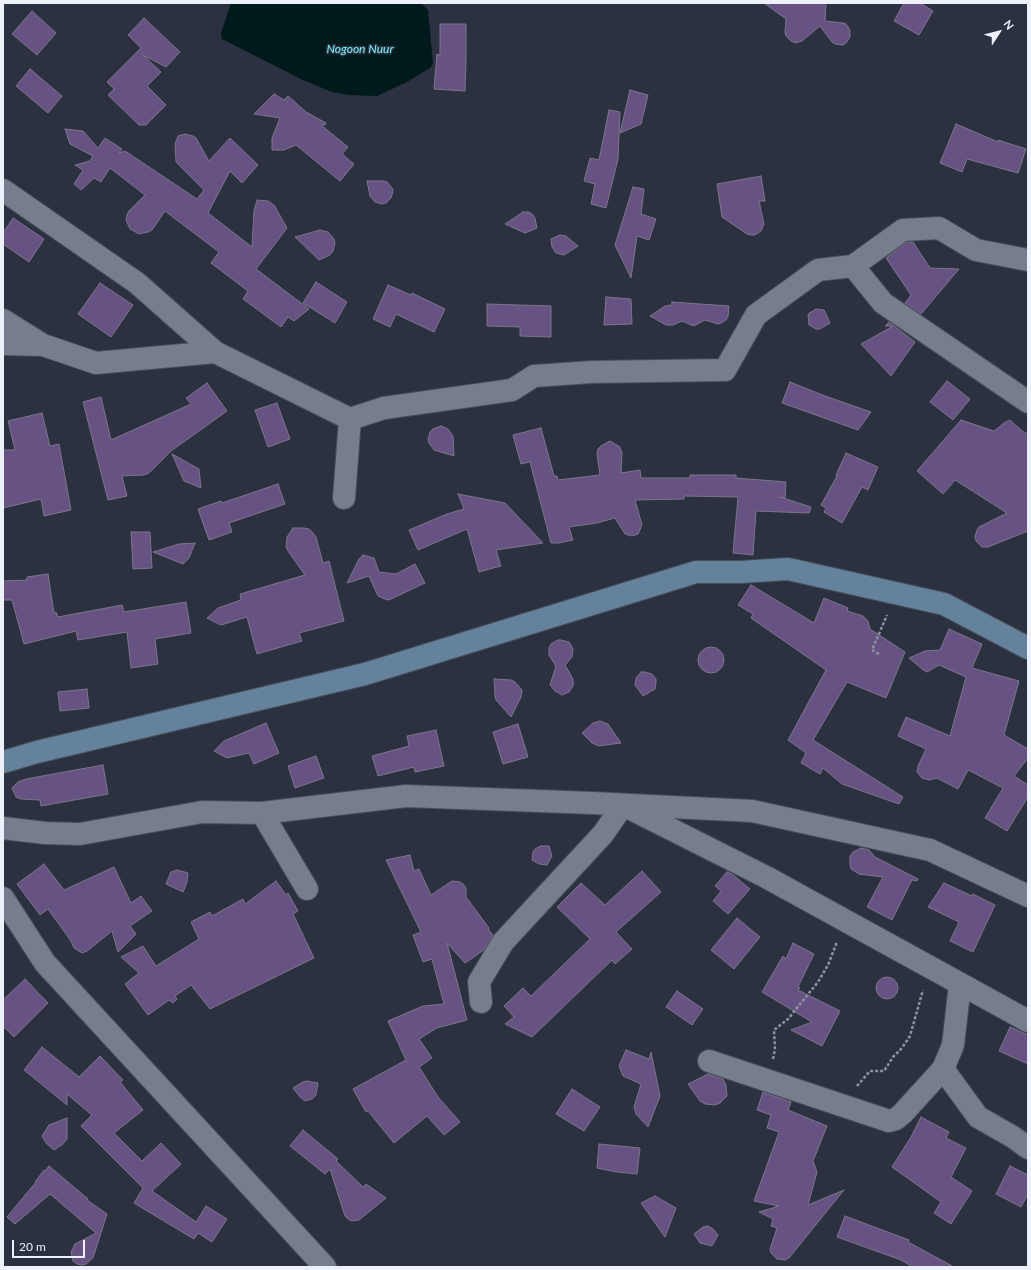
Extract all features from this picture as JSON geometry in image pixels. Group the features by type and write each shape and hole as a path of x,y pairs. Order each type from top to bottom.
{"street":[{"path":"3,190 137,283 216,352 350,419 384,408 512,390 534,376 592,372 725,370 756,315 818,270 853,266 903,230 939,228 976,250 1028,260"},
{"path":"853,266 883,303 1028,402"},
{"path":"3,320 43,345 96,363 216,352"},
{"path":"3,344 43,345"},
{"path":"344,498 350,419"},
{"path":"3,762 36,752 365,674 696,572 788,569 944,604 1028,648"},
{"path":"3,828 45,834 80,834 202,812 262,813 406,796 623,804 752,811 930,850 1028,896"},
{"path":"623,804 766,877 1028,1021"},
{"path":"481,1002 479,982 503,942 603,834 623,804"},
{"path":"262,813 307,888"},
{"path":"3,898 45,963 325,1267"},
{"path":"710,1061 888,1122 896,1119 944,1069 953,1045 960,984"},
{"path":"944,1069 978,1117 1013,1137 1028,1148"}],"path":[{"path":"879,654 872,650 886,618 893,593"},
{"path":"768,1081 775,1049 774,1030 788,1019 818,982 828,965"},
{"path":"846,1107 856,1088 870,1071 884,1071 910,1036 924,988 934,970"}],"water":[{"name":"Nogoon Nuur","path":"231,3 421,3 428,10 433,64 430,68 407,82 377,96 349,95 332,92 303,80 222,39 221,33"}],"building":[{"path":"764,3 826,3 825,21 846,24 850,30 850,37 843,45 835,44 820,26 802,41 795,43 786,36 786,19"},
{"path":"904,3 920,3 933,11 919,35 894,21"},
{"path":"32,11 56,33 37,55 12,34"},
{"path":"144,18 180,52 166,67 143,55 161,72 147,86 166,105 146,125 139,125 108,95 114,89 107,82 141,48 128,35"},
{"path":"440,24 466,24 465,91 434,89 437,54 440,55"},
{"path":"30,69 62,96 48,113 16,86"},
{"path":"630,90 648,95 641,124 620,133"},
{"path":"274,94 284,100 288,96 306,112 326,123 325,125 321,125 348,147 342,154 354,164 340,181 296,145 284,150 272,150 272,138 280,118 254,114"},
{"path":"609,110 620,112 618,159 606,208 591,204 595,184 584,181 590,158 599,160"},
{"path":"956,124 998,142 998,140 1026,149 1018,173 967,159 962,172 940,163"},
{"path":"65,129 83,131 98,148 105,138 122,149 119,153 125,151 197,199 204,190 176,162 175,144 178,136 185,134 196,138 209,161 230,138 258,165 242,183 230,171 208,213 252,247 254,211 257,200 268,201 274,205 287,228 256,269 309,309 294,321 288,317 281,327 243,299 248,291 211,263 219,252 165,211 152,230 139,234 130,229 126,220 127,215 145,195 110,168 101,182 94,178 81,190 74,184 83,170 75,165 90,161 93,156 70,144"},
{"path":"761,176 765,201 759,201 764,224 761,231 755,235 751,235 747,234 722,217 717,184"},
{"path":"367,181 387,182 393,191 391,198 386,203 382,204 375,202 370,196"},
{"path":"633,187 644,189 641,214 656,219 649,240 637,236 631,278 615,245"},
{"path":"523,212 529,212 533,215 537,228 525,233 505,224"},
{"path":"13,218 44,239 29,262 3,244 3,233"},
{"path":"320,230 328,232 334,239 335,243 333,251 330,255 319,260 295,237"},
{"path":"560,235 566,236 578,246 564,255 556,253 552,247 551,239"},
{"path":"907,242 913,242 930,268 959,269 921,314 905,303 911,295 886,258"},
{"path":"316,282 347,302 335,323 303,303"},
{"path":"100,283 133,305 111,337 78,314"},
{"path":"388,285 411,295 412,293 445,309 434,332 396,314 390,327 373,319"},
{"path":"606,297 631,299 632,324 604,325"},
{"path":"672,302 729,306 728,317 726,320 718,324 705,320 694,326 682,321 673,325 666,325 650,316 665,306 672,305"},
{"path":"487,304 551,306 551,337 520,336 520,327 487,326"},
{"path":"816,309 824,310 830,323 820,329 816,329 809,325 808,314"},
{"path":"889,322 915,342 891,376 861,344 893,326 885,326"},
{"path":"947,381 970,399 953,420 930,402"},
{"path":"790,382 871,412 858,430 782,403"},
{"path":"207,383 227,411 171,451 149,473 144,475 122,476 127,496 108,500 83,402 101,397 111,440 191,404 186,398"},
{"path":"277,403 290,439 268,447 255,410"},
{"path":"42,413 50,446 59,444 71,510 44,516 41,499 3,508 3,450 15,450 8,421"},
{"path":"961,420 994,431 1010,420 1022,431 1028,434 1028,531 988,547 982,547 976,541 975,537 977,530 979,527 1007,513 955,480 943,494 917,471"},
{"path":"441,426 448,429 453,436 454,456 434,450 429,443 428,440 430,432"},
{"path":"541,428 554,476 557,476 558,480 600,475 597,454 598,449 610,441 620,447 622,453 621,473 640,470 641,478 690,478 690,475 736,475 736,478 786,482 785,498 780,497 811,507 809,513 756,511 753,555 733,553 738,497 684,496 684,499 635,500 642,525 638,534 632,536 625,534 615,518 597,523 569,527 573,540 551,543 530,462 521,464 513,435"},
{"path":"846,453 878,467 868,490 862,487 842,523 824,512 826,508 821,505 837,476 836,475"},
{"path":"172,454 199,469 201,488 184,481"},
{"path":"278,484 285,504 229,523 232,532 209,540 198,509 221,501 222,503"},
{"path":"458,494 505,503 543,543 496,550 501,566 479,572 467,529 418,550 409,530 447,514 464,509"},
{"path":"293,528 309,529 316,537 323,563 329,561 344,621 299,633 302,641 257,654 247,617 221,625 207,618 218,608 241,600 240,594 305,575 286,547 287,537"},
{"path":"131,532 150,532 152,568 133,569"},
{"path":"195,543 189,558 183,564 153,552 179,544"},
{"path":"363,555 374,558 379,572 396,574 415,564 425,583 387,600 378,596 369,576 347,583 359,559"},
{"path":"48,574 54,613 56,612 58,617 122,605 124,612 186,602 191,633 155,639 158,664 131,668 127,632 78,640 76,631 24,644 12,600 3,600 3,581 27,580 27,577"},
{"path":"751,585 814,623 824,598 848,608 847,611 863,616 868,621 870,629 905,652 886,698 847,682 813,740 903,797 899,804 842,784 823,768 820,774 801,763 806,753 788,740 826,670 751,618 753,614 738,605"},
{"path":"949,629 982,644 972,668 1019,681 1004,735 1028,749 1028,758 1014,776 1028,785 1028,797 1007,831 985,818 1003,788 968,770 958,789 937,778 929,780 922,778 917,772 918,766 926,749 898,736 906,717 950,736 966,677 939,665 927,672 909,658 925,651 940,650"},
{"path":"558,640 569,642 573,649 572,657 565,665 573,679 573,686 569,692 562,695 555,691 550,685 556,666 549,655 549,648 551,644"},
{"path":"711,647 720,651 724,660 720,669 711,673 702,669 698,660 702,651"},
{"path":"641,672 652,674 656,679 655,689 643,696 635,685 636,678"},
{"path":"494,679 511,680 515,682 522,690 521,697 511,717 496,700"},
{"path":"87,689 89,708 60,711 58,692"},
{"path":"600,721 608,724 621,743 599,746 592,743 582,733 593,723"},
{"path":"266,723 279,753 254,764 249,753 227,758 214,751 224,741"},
{"path":"518,724 528,757 503,764 493,732"},
{"path":"436,730 444,766 415,772 414,767 378,776 372,756 409,746 407,736"},
{"path":"316,756 324,778 295,788 288,766"},
{"path":"103,765 108,794 41,806 40,800 21,799 16,797 12,788 18,782 26,779"},
{"path":"541,846 549,846 552,856 547,865 539,864 532,860 533,852"},
{"path":"861,848 869,850 875,857 918,879 917,881 912,880 892,920 867,907 883,877 859,874 851,869 850,856 853,852"},
{"path":"410,855 414,871 419,869 431,895 452,881 463,884 466,888 466,897 493,935 484,950 465,963 447,943 467,1020 437,1028 419,1039 432,1058 419,1067 438,1097 460,1122 444,1135 427,1116 394,1143 368,1111 366,1112 353,1089 406,1060 388,1021 423,1006 444,1004 432,959 423,962 413,935 421,932 386,860"},
{"path":"44,864 64,890 114,867 131,903 141,896 152,911 130,926 136,934 118,952 112,931 87,951 82,953 74,948 71,941 48,909 40,915 17,884"},
{"path":"177,870 188,873 187,882 183,892 166,884 171,872"},
{"path":"642,871 661,892 616,932 632,949 615,964 612,960 532,1037 505,1024 514,1017 504,1006 523,988 531,996 590,939 557,907 581,883 605,905"},
{"path":"727,872 732,874 750,889 728,914 713,901 721,891 715,886"},
{"path":"276,881 286,895 288,893 298,911 293,914 314,958 210,1009 191,985 175,996 177,999 173,1003 169,1000 148,1015 125,984 139,973 121,957 143,946 156,966 199,939 191,922 210,912 212,916 243,899 245,904"},
{"path":"944,883 972,896 973,894 995,905 973,952 950,941 959,922 928,907"},
{"path":"737,918 760,937 734,969 711,950"},
{"path":"793,943 814,954 798,987 800,988 798,990 840,1011 822,1046 791,1030 812,1022 762,992 783,956 786,959"},
{"path":"887,977 895,980 898,988 895,996 887,999 879,996 876,988 879,980"},
{"path":"25,979 48,1003 14,1037 3,1026 3,1000"},
{"path":"677,991 703,1009 692,1025 666,1007"},
{"path":"1010,1027 1028,1035 1028,1064 999,1051"},
{"path":"42,1047 79,1077 100,1056 123,1080 120,1082 143,1110 114,1133 142,1161 161,1143 181,1164 152,1191 196,1222 206,1206 227,1219 212,1242 198,1233 194,1239 134,1203 143,1188 81,1126 92,1115 67,1094 67,1105 24,1070"},
{"path":"626,1050 649,1059 651,1052 660,1096 648,1127 636,1114 634,1107 641,1084 623,1076 619,1066"},
{"path":"708,1074 723,1079 726,1085 727,1096 720,1103 715,1105 705,1104 700,1101 688,1084"},
{"path":"307,1081 318,1083 316,1095 312,1099 305,1101 293,1088"},
{"path":"572,1089 600,1107 584,1131 556,1114"},
{"path":"763,1092 791,1102 788,1110 827,1126 813,1161 817,1172 808,1205 844,1190 789,1258 785,1260 777,1259 771,1253 770,1249 777,1228 771,1226 773,1219 759,1212 779,1206 754,1201 779,1132 767,1128 771,1115 757,1110"},
{"path":"921,1117 949,1132 946,1138 966,1148 951,1177 972,1191 951,1224 934,1213 941,1202 892,1167 911,1137"},
{"path":"67,1118 67,1139 63,1144 54,1150 46,1143 42,1136 49,1125"},
{"path":"303,1130 338,1159 336,1161 363,1187 366,1184 386,1198 359,1220 351,1221 348,1219 345,1216 330,1169 325,1174 290,1146"},
{"path":"599,1144 640,1148 637,1174 597,1168"},
{"path":"49,1166 88,1199 87,1200 107,1214 93,1258 86,1264 77,1264 73,1261 71,1252 75,1244 96,1233 50,1194 15,1224 7,1217 44,1170 45,1171"},
{"path":"1010,1166 1028,1175 1028,1194 1021,1207 996,1194"},
{"path":"655,1196 676,1208 665,1237 641,1203"},
{"path":"845,1216 909,1240 908,1242 954,1267 913,1267 901,1260 837,1237"},
{"path":"708,1226 718,1235 712,1246 700,1243 694,1234 703,1227"}]}
